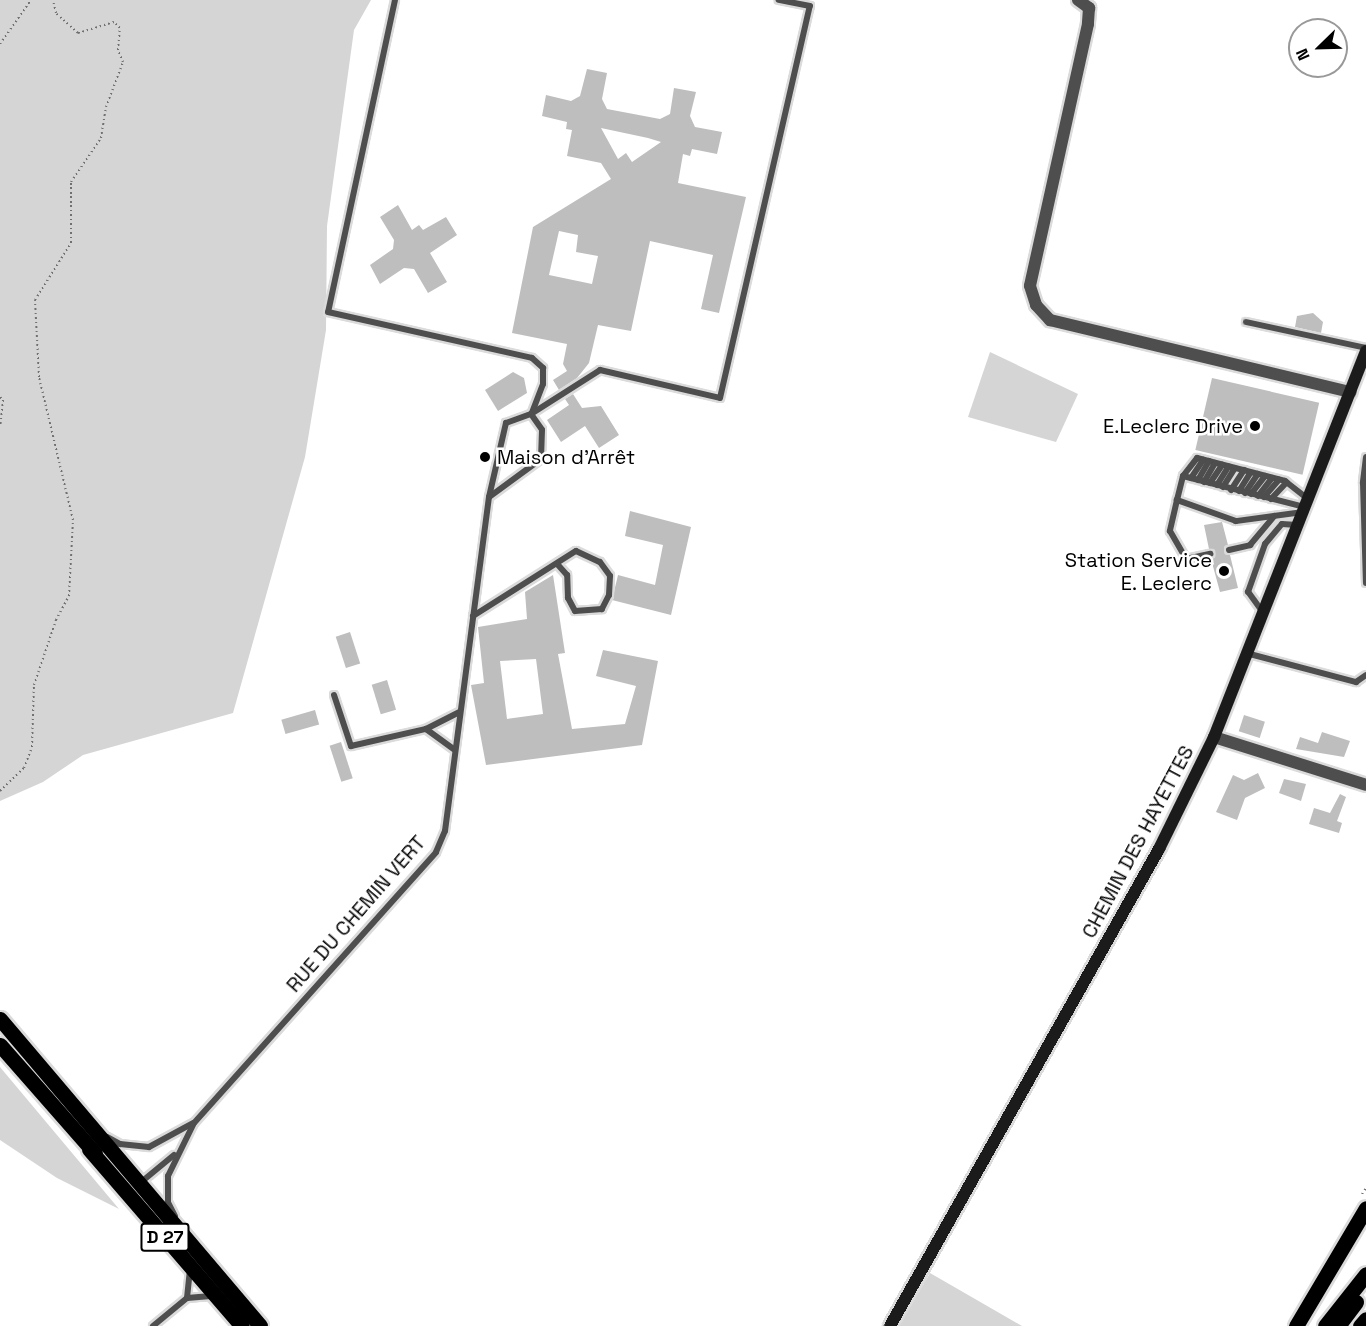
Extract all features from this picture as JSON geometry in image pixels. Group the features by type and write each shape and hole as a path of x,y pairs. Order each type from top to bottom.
{"main road":[{"name":"D 27","path":"0,1019 66,1095 137,1186 260,1326"},
{"name":"D 27","path":"0,1045 242,1326"},
{"path":"89,1149 137,1186"},
{"path":"1296,1326 1366,1208"},
{"path":"1325,1326 1366,1274"},
{"path":"1338,1326 1366,1287"},
{"path":"1360,1326 1366,1319"}],"street":[{"path":"1078,0 1089,8 1089,24 1030,286 1036,305 1050,320 1351,392"},
{"name":"CHEMIN DES HAYETTES","path":"890,1326 1159,849 1214,737 1366,349"},
{"path":"1214,737 1366,785"}],"lane":[{"path":"395,0 328,312 532,358 543,368 543,384 531,414"},
{"path":"531,414 600,370 720,398 810,6 779,0"},
{"path":"1246,322 1366,349"},
{"path":"489,497 541,459 542,430 531,414"},
{"name":"RUE DU CHEMIN VERT","path":"194,1123 436,852 445,831 489,497 506,423 531,414"},
{"path":"1366,457 1363,483 1366,583"},
{"path":"1210,554 1186,559 1170,531 1183,476 1197,458 1287,482 1305,506"},
{"path":"1207,483 1219,464"},
{"path":"1207,483 1219,464"},
{"path":"1207,483 1219,464"},
{"path":"1255,495 1262,475"},
{"path":"1255,495 1262,475"},
{"path":"1255,495 1262,475"},
{"path":"1231,490 1262,475"},
{"path":"1183,476 1231,490 1305,506"},
{"path":"1255,495 1287,482"},
{"path":"1177,500 1236,521 1274,516 1305,506"},
{"path":"1229,550 1250,545 1274,516"},
{"path":"1262,611 1248,592 1265,544 1282,524 1298,525"},
{"path":"473,616 576,551 600,562 610,576 609,595 602,609 575,611 568,598 567,575 557,564"},
{"path":"1246,653 1366,683"},
{"path":"1356,682 1366,675"},
{"path":"334,695 351,746 426,729 459,712"},
{"path":"426,729 454,750"},
{"path":"66,1095 104,1136 132,1147 162,1142 194,1123"},
{"path":"194,1123 176,1154 168,1176 168,1203 218,1277"},
{"path":"137,1186 176,1154"},
{"path":"187,1298 191,1267"},
{"path":"153,1326 187,1298 216,1296"}],"path":[{"path":"0,44 31,0"},
{"path":"0,791 24,768 32,747 34,685 56,620 69,596 73,520 39,377 36,300 71,243 71,182 101,138 106,107 123,62 118,50 120,28 114,22 78,33 56,13 53,0"},
{"path":"0,397 3,400 0,427"}],"shaded area":[{"path":"0,0 371,0 354,30 327,226 326,330 305,457 233,713 83,755 43,782 0,801"},
{"path":"990,352 1078,394 1056,442 968,417"},
{"path":"0,1067 119,1209 57,1178 0,1140"},
{"path":"930,1273 1022,1326 899,1326"}],"building":[{"path":"587,69 607,73 602,99 607,109 660,119 670,114 674,88 696,92 690,116 695,127 722,132 717,154 692,149 690,156 683,154 678,183 746,197 719,313 701,309 713,255 650,241 631,331 598,325 589,363 577,378 559,390 553,380 567,371 563,364 567,344 512,333 533,227 611,179 601,163 567,156 572,130 566,129 567,122 542,116 546,95 571,101 580,96","holes":["601,128 648,138 661,142 632,162 626,153 618,159","559,231 578,235 576,252 598,256 592,284 549,275"]},
{"path":"398,205 412,230 419,225 423,230 446,217 457,235 430,253 447,282 428,293 414,269 404,268 380,284 370,265 393,249 394,240 380,217"},
{"path":"1313,313 1323,322 1321,333 1295,327 1297,316"},
{"path":"513,372 524,378 527,393 498,411 485,390"},
{"name":"E.Leclerc Drive","path":"1212,378 1319,403 1303,475 1195,450"},
{"path":"573,394 582,408 601,406 619,435 599,448 585,426 561,442 547,420 569,405 565,399"},
{"path":"630,511 691,527 671,615 612,600 618,575 655,585 663,545 625,536"},
{"name":"Station Service E. Leclerc","path":"1222,522 1228,545 1224,551 1230,555 1238,588 1220,592 1211,559 1215,552 1209,549 1204,525"},
{"path":"553,575 565,653 558,654 572,729 625,724 636,686 596,676 603,650 658,661 642,745 486,765 471,685 484,683 478,627 527,619 525,592","holes":["536,659 543,714 507,719 500,661"]},
{"path":"350,632 360,663 346,668 336,637"},
{"path":"387,680 396,710 381,714 372,685"},
{"path":"315,710 319,724 285,734 281,720"},
{"path":"1244,715 1265,722 1260,738 1239,731"},
{"path":"1322,732 1350,741 1344,757 1296,749 1300,737 1318,743"},
{"path":"341,742 353,778 341,782 330,746"},
{"path":"1258,773 1265,788 1245,798 1237,820 1216,812 1233,775 1244,780"},
{"path":"1284,779 1306,784 1301,801 1279,793"},
{"path":"1340,794 1346,797 1337,821 1342,823 1339,833 1309,824 1314,808 1330,813"}],"place":[{"name":"E.Leclerc Drive","path":"1255,426"},
{"name":"Maison d'Arrêt","path":"485,457"},
{"name":"Station Service E. Leclerc","path":"1224,571"}]}
